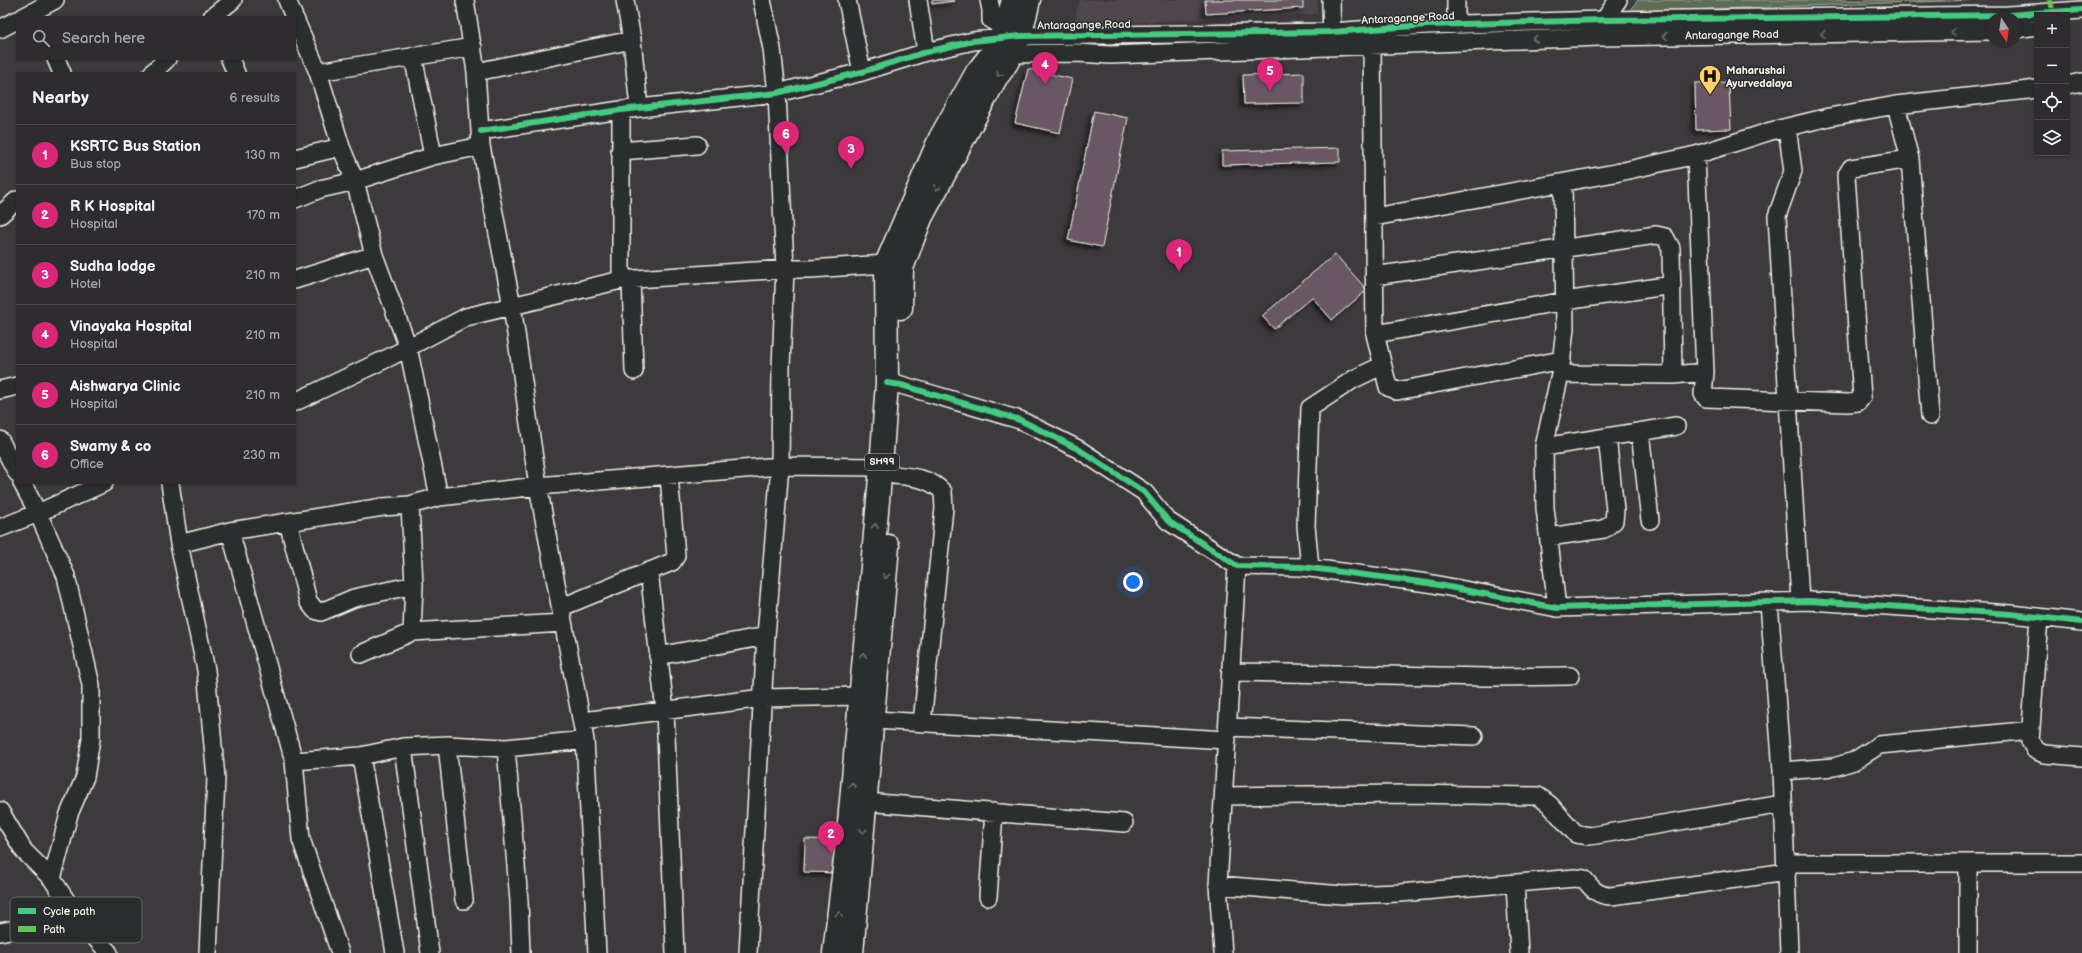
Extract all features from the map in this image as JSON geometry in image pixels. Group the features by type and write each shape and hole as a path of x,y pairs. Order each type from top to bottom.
{"main road":[{"name":"SH99","path":"852,953 874,720 894,384 894,266 996,78 1013,0"},
{"name":"SH99","path":"1005,42 1030,0"},
{"name":"SH99","path":"834,953 848,834 860,696 888,471"}],"street":[{"path":"32,11 54,0"},
{"path":"213,16 233,0"},
{"path":"287,0 294,16"},
{"path":"465,0 476,72 481,138 512,306 538,486 583,721 597,953"},
{"path":"625,0 632,40 639,108"},
{"path":"748,953 766,636 780,466 781,367 785,268 777,93 772,49 762,0"},
{"path":"847,0 862,72"},
{"path":"918,0 926,52"},
{"path":"989,0 992,10 991,20 1005,42"},
{"path":"1331,0 1332,39"},
{"path":"1456,0 1456,25"},
{"path":"1600,37 1604,20 1618,0"},
{"name":"Antaragange Road","path":"1005,42 1332,39 1456,25 1604,20 2008,15 2082,10"},
{"path":"296,20 318,72 341,147 355,181 374,255 408,347 439,497"},
{"path":"0,29 16,21"},
{"path":"2070,23 2082,22"},
{"path":"2022,28 2034,26"},
{"name":"Antaragange Road","path":"1332,39 1372,45 1600,37 1986,31"},
{"path":"476,72 632,40"},
{"path":"296,199 320,189 355,181 433,156 481,138 621,110 777,93 862,72 926,52 973,41 1005,42"},
{"path":"1372,45 1375,334 1381,366 1388,387 1397,391 1561,367 1673,375 1704,372"},
{"path":"318,72 473,47"},
{"path":"413,56 433,156"},
{"path":"56,60 62,72"},
{"path":"153,72 166,60"},
{"path":"230,60 236,72"},
{"path":"2070,84 2082,82"},
{"path":"1374,217 1563,183 1696,155 1787,127 1896,106 2034,89"},
{"path":"1896,106 1910,159 1930,416"},
{"path":"621,110 620,151 626,280 634,371"},
{"path":"1787,127 1793,171 1777,216 1800,601"},
{"path":"620,151 697,145"},
{"path":"296,158 341,147"},
{"path":"1696,155 1704,394 1706,398 1848,403 1858,402 1862,397 1846,176 1851,168 1910,159"},
{"path":"1558,608 1545,508 1544,446 1561,367 1565,249 1563,183"},
{"path":"0,215 16,201"},
{"path":"1374,276 1656,235 1665,237 1671,248 1673,375"},
{"path":"296,280 374,255"},
{"path":"296,402 466,317 626,280 785,268 818,269 894,266"},
{"path":"1375,334 1564,301 1672,285"},
{"path":"1310,568 1306,526 1310,408 1354,379 1381,366"},
{"path":"894,384 1020,420 1078,449 1144,492 1168,521 1237,566 1310,568 1428,583 1558,608 1800,601 2039,617 2082,622"},
{"path":"0,390 16,386"},
{"path":"1544,446 1676,426"},
{"path":"1640,432 1650,520"},
{"path":"1548,537 1604,529 1614,521 1615,510 1607,437"},
{"path":"0,440 16,471"},
{"path":"179,544 230,531 383,507 410,505 439,497 538,486 780,466 888,471 916,477 935,483 943,492 944,508 922,723"},
{"path":"361,654 412,632 563,615 649,571 672,562 676,556 669,476"},
{"path":"23,484 38,513 66,576 91,685 91,739 84,777 69,814 52,879"},
{"path":"0,528 38,513 102,484"},
{"path":"170,484 179,544 206,670 216,778 208,953"},
{"path":"410,505 414,585 412,632"},
{"path":"288,522 308,601 315,610 321,612 354,598 414,585"},
{"path":"230,531 294,761 301,839 340,953"},
{"path":"1223,953 1218,885 1237,566"},
{"path":"649,571 665,711 675,953"},
{"path":"1769,603 1782,771 1787,868 1789,953"},
{"path":"2039,617 2030,741 2035,750 2044,754 2082,757"},
{"path":"658,656 766,636"},
{"path":"1231,672 1487,677 1570,676"},
{"path":"583,721 763,698 860,696"},
{"path":"874,720 1228,734 1474,736"},
{"path":"1782,771 1834,767 1854,761 1879,745 2031,730"},
{"path":"294,761 361,756 403,747 447,745 506,748 585,740"},
{"path":"447,745 464,900"},
{"path":"403,747 430,953"},
{"path":"506,748 519,901 521,953"},
{"path":"361,756 395,953"},
{"path":"1224,796 1406,794 1538,796 1549,804 1576,834 1590,836 1783,804"},
{"path":"866,802 1124,823"},
{"path":"0,811 24,851 52,879 64,897"},
{"path":"988,897 994,812"},
{"path":"1218,885 1342,895 1400,893 1575,878 1584,879 1596,892 1603,896 1611,896 1787,868 1968,863 2082,863"},
{"path":"1968,863 1968,953"},
{"path":"1515,884 1519,953"},
{"path":"0,932 10,930"},
{"path":"100,943 109,953"}],"shaded area":[{"path":"1079,0 1317,0 1317,14 1074,25"}],"green space":[{"path":"1638,0 1974,0 1628,12"}],"building":[{"path":"932,0 954,0 955,1 932,4"},
{"path":"1205,0 1303,0 1303,8 1206,14"},
{"path":"1028,69 1072,79 1060,133 1015,123"},
{"path":"1304,73 1304,103 1244,104 1243,75"},
{"path":"1729,82 1731,129 1696,130 1695,83"},
{"path":"1094,111 1128,118 1102,247 1068,240"},
{"path":"1340,148 1340,162 1222,165 1222,151"},
{"path":"1335,254 1367,290 1332,320 1312,297 1274,329 1262,316"},
{"path":"805,839 842,840 841,873 804,872"}],"marked path":[{"path":"2050,0 2053,12"}],"cycle path":[{"path":"481,131 621,110 777,93 862,72 926,52 973,41 1020,36 1332,32 1427,25 1604,20 2008,15 2082,10"},
{"path":"887,383 901,385 1020,420 1078,449 1144,492 1168,521 1237,566 1302,567 1428,583 1557,608 1809,601 2011,614 2082,622"}],"place":[{"name":"Vinayaka Hospital","path":"1045,85"},
{"name":"Aishwarya Clinic","path":"1270,91"},
{"name":"Maharushai Ayurvedalaya","path":"1710,96"},
{"name":"Swamy & co","path":"786,154"},
{"name":"Sudha lodge","path":"851,169"},
{"name":"KSRTC Bus Station","path":"1179,272"},
{"name":"R K Hospital","path":"831,854"}]}
